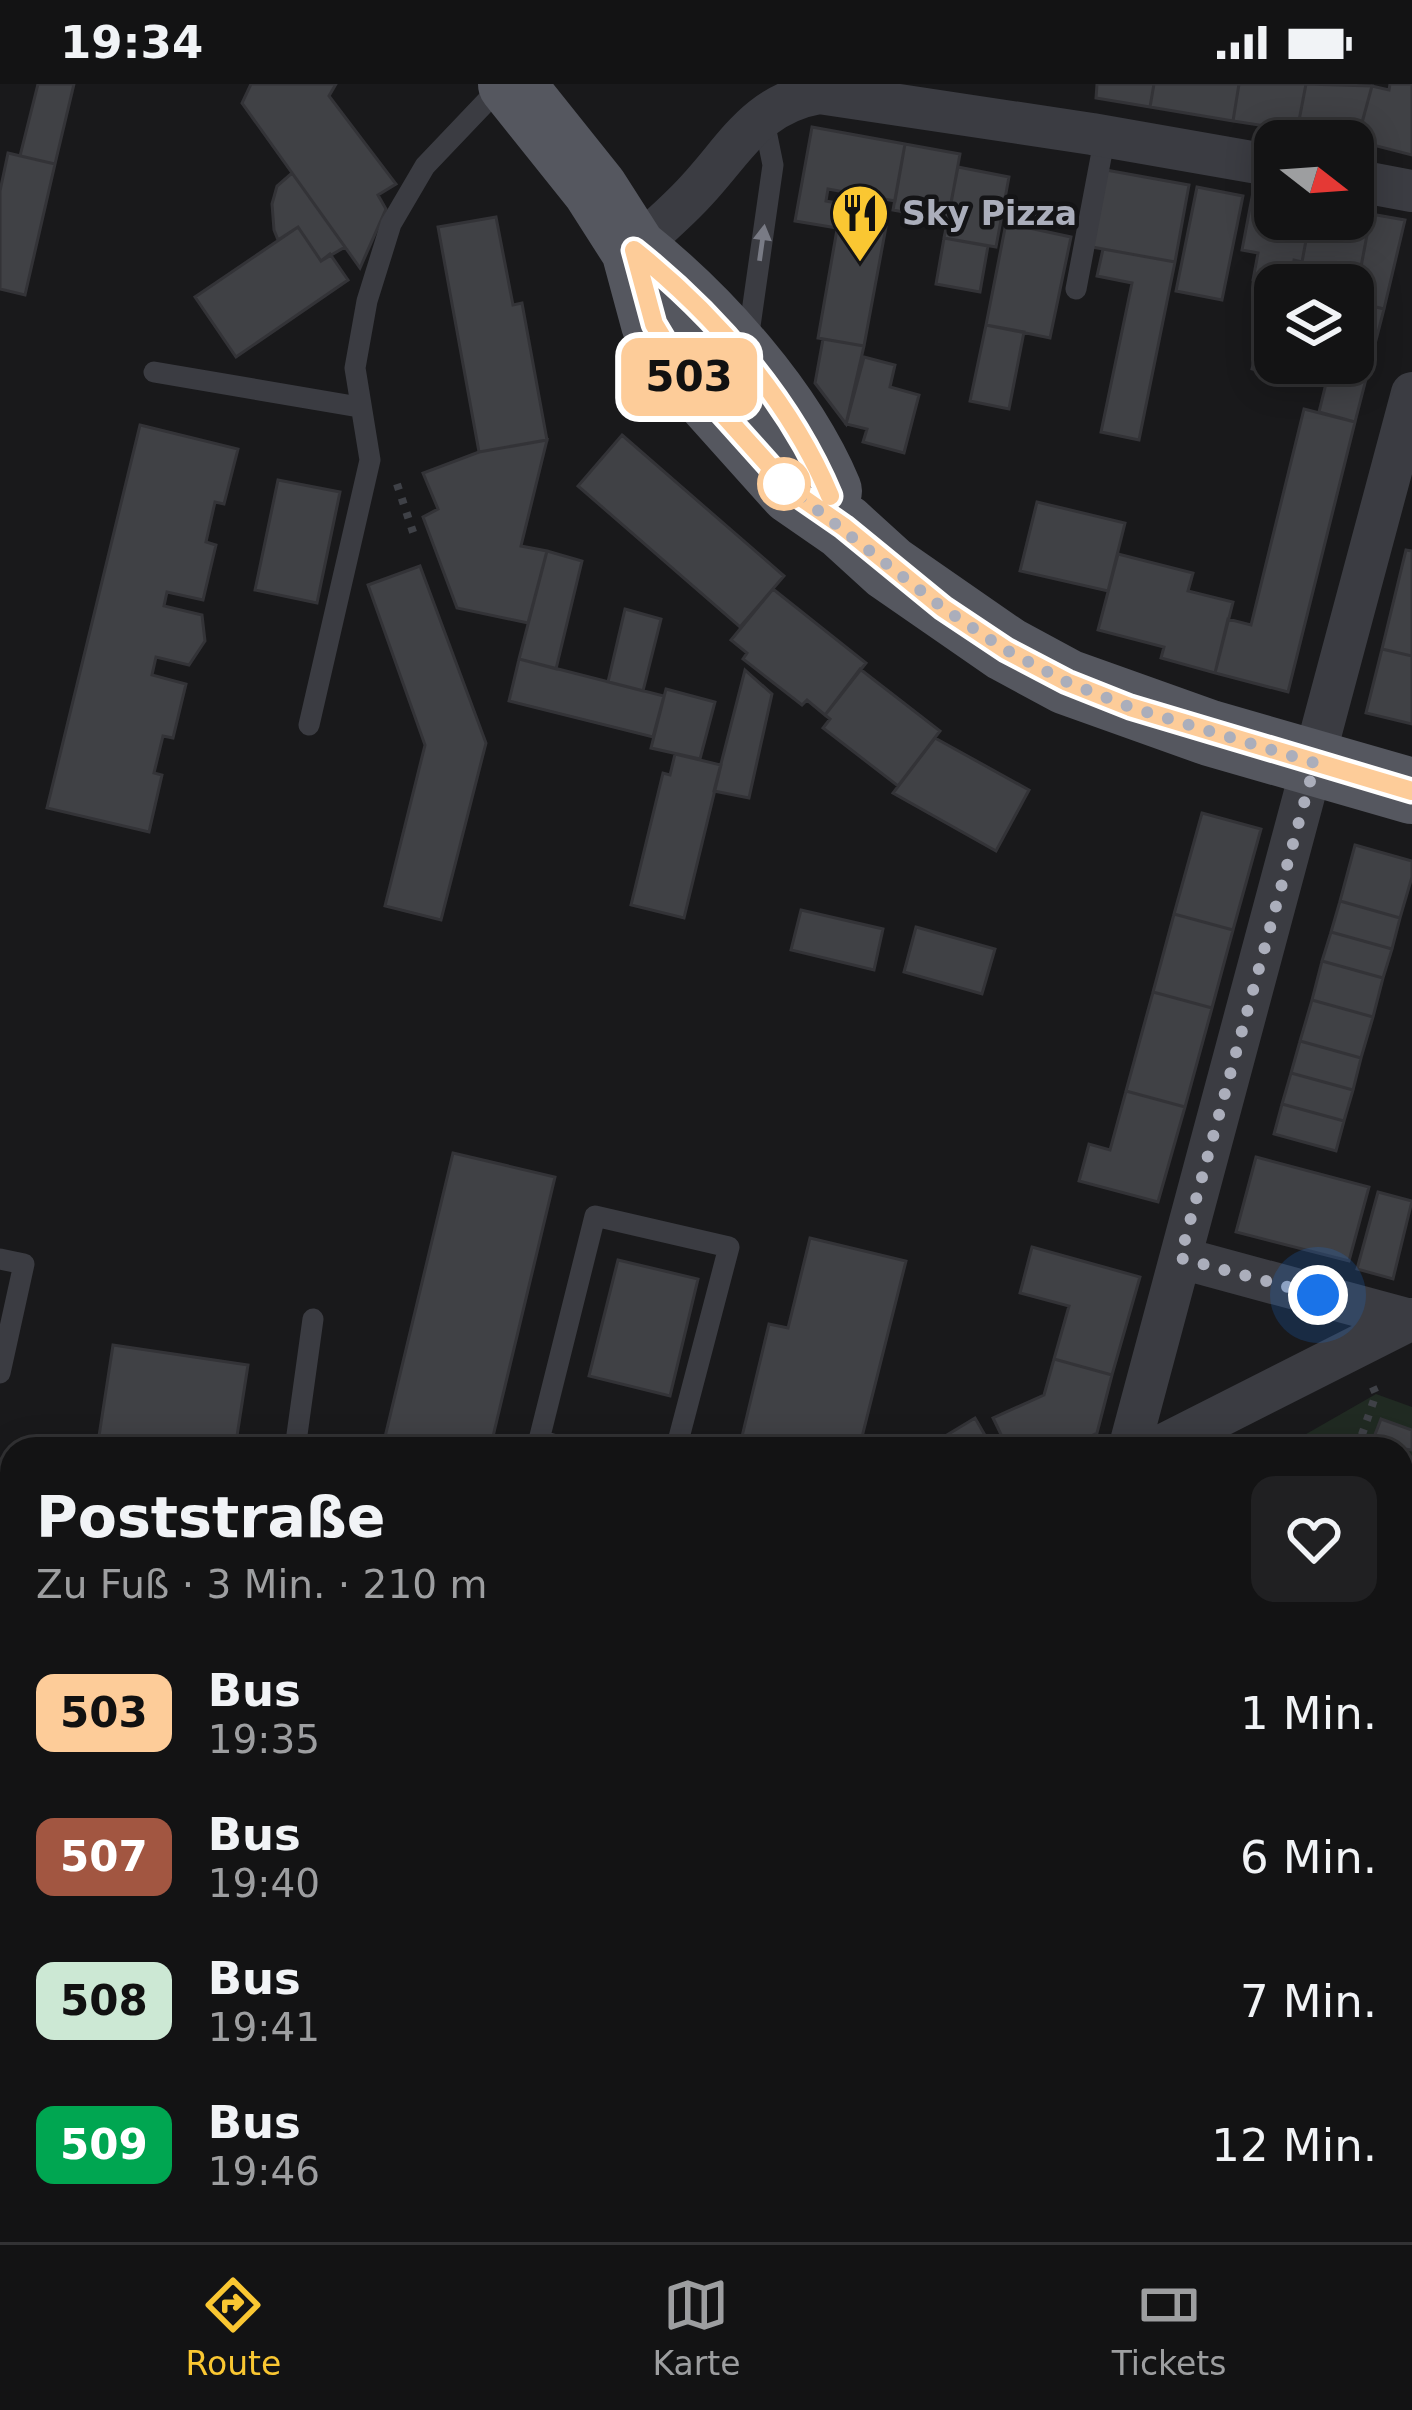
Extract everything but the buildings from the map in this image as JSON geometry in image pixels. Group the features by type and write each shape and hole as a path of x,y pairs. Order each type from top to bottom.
{"main road":[{"path":"507,84 595,189 634,250 654,324 678,364 792,491 943,608 1006,650 1067,682 1150,714 1412,791"},
{"path":"634,250 683,289 745,359 817,464 844,527"}],"street":[{"path":"634,250 694,193 753,99 819,93 1254,162"},
{"path":"1374,184 1412,190"},
{"path":"1132,1437 1412,393"},
{"path":"1180,1258 1411,1320"},
{"path":"1179,1437 1411,1320"}],"lane":[{"path":"309,724 370,460 355,368 392,224 425,166 507,84"},
{"path":"745,359 773,165 753,99"},
{"path":"1076,289 1106,136"},
{"path":"154,372 359,407"},
{"path":"540,1437 595,1216 728,1247 679,1437"},
{"path":"0,1259 24,1264 0,1373"},
{"path":"297,1437 313,1319"}],"path":[{"path":"1357,1349 1376,1394 1361,1437"}],"shaded area":[{"path":"1376,1394 1412,1407 1412,1437 1301,1437"}],"bus line":[{"name":"503","path":"830,496 817,464 745,359 683,289 634,250 654,324 678,364 792,491 943,608 1006,650 1130,707 1412,791"}],"place":[{"name":"Sky Pizza","path":"860,264"}],"route":[{"path":"784,484 844,527 889,568 1006,650 1130,707 1315,763 1180,1258 1318,1295"}]}
